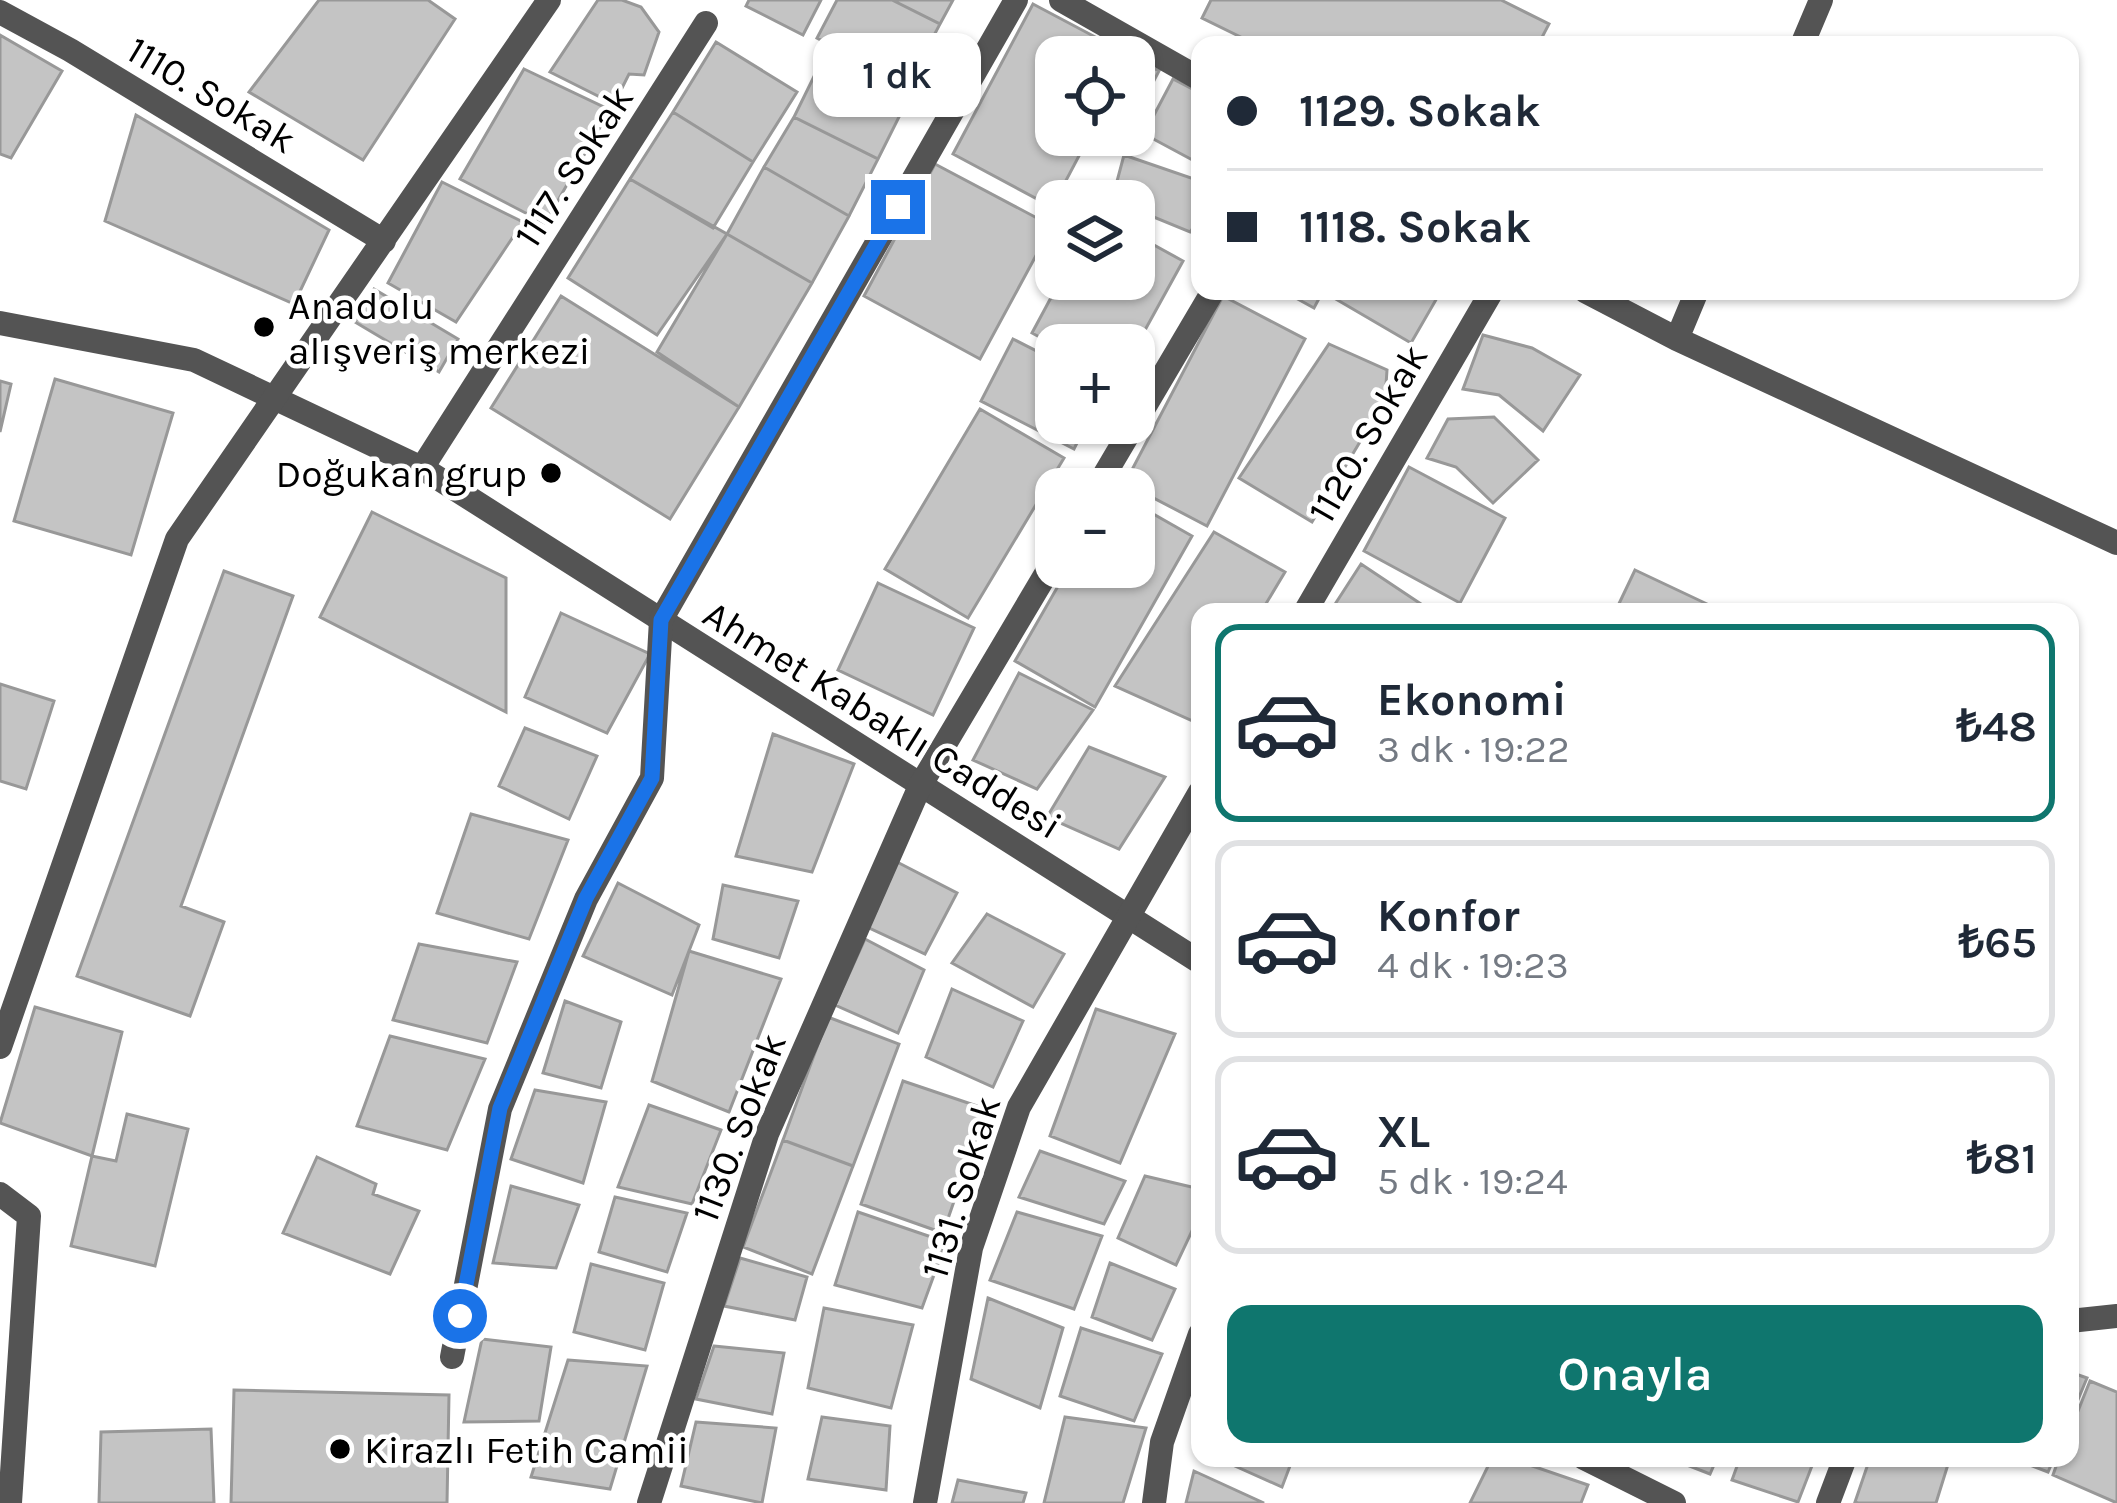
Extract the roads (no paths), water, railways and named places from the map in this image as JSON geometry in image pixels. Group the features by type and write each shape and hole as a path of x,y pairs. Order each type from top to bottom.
{"street":[{"path":"0,1047 177,539 549,0"},
{"path":"452,1358 500,1108 586,898 652,778 661,620 1016,0"},
{"path":"1061,0 1191,75"},
{"path":"1806,36 1821,0"},
{"name":"1110. Sokak","path":"0,12 385,241"},
{"name":"1117. Sokak","path":"422,468 706,23"},
{"path":"1108,468 1208,300"},
{"name":"1120. Sokak","path":"1310,603 1487,300"},
{"path":"1602,300 2117,543"},
{"path":"1677,339 1693,300"},
{"name":"Ahmet Kabaklı Caddesi","path":"0,323 194,360 422,468 1191,956"},
{"name":"1130. Sokak","path":"649,1503 767,1134 920,786 1037,588"},
{"path":"1127,916 1191,807"},
{"name":"1131. Sokak","path":"925,1503 971,1248 1018,1107 1127,916"},
{"path":"0,1194 29,1216 8,1399 10,1503"},
{"path":"2079,1320 2117,1316"},
{"path":"1154,1503 1162,1442 1191,1360"},
{"path":"1603,1467 1674,1503"},
{"path":"1828,1503 1842,1467"}],"place":[{"name":"Anadolu alışveriş merkezi","path":"264,327"},
{"name":"Doğukan grup","path":"551,473"},
{"name":"Kirazlı Fetih Camii","path":"340,1449"}]}
